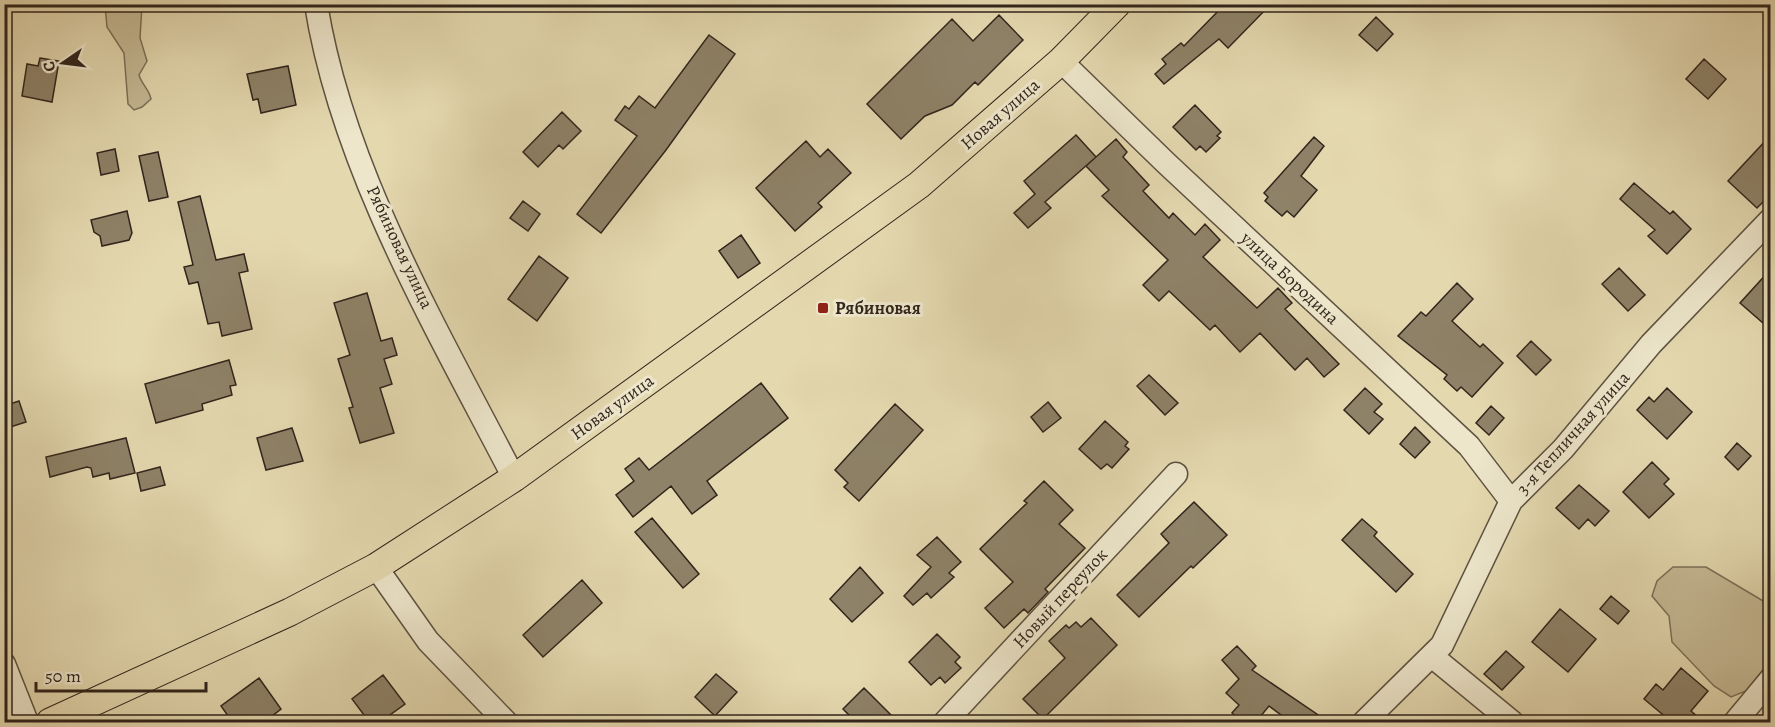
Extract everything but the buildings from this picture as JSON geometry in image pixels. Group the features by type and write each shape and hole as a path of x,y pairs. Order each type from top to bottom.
{"main road":[{"name":"Новая улица","path":"50,723 290,612 376,567 514,478 919,185 1061,61 1117,4"}],"street":[{"name":"Рябиновая улица","path":"316,4 330,74 372,189 401,256 514,478"},
{"name":"улица Бородина","path":"1061,61 1166,163 1469,446 1511,501"},
{"name":"3-я Тепличная улица","path":"1364,723 1433,657 1447,635 1511,501 1563,449 1651,344 1770,220"},
{"name":"Новый переулок","path":"945,723 1176,474"},
{"path":"376,567 428,641 506,723"},
{"path":"1433,657 1512,723"},
{"path":"4,664 27,723"},
{"path":"1735,723 1770,680"}],"shaded area":[{"path":"105,5 142,5 140,38 147,61 139,75 151,99 142,107 134,110 128,104 124,53 107,27"},
{"path":"1673,567 1706,567 1770,605 1770,661 1746,691 1731,697 1714,686 1672,642 1669,616 1652,596 1657,581"}],"place":[{"name":"Рябиновая","path":"823,308"}]}
